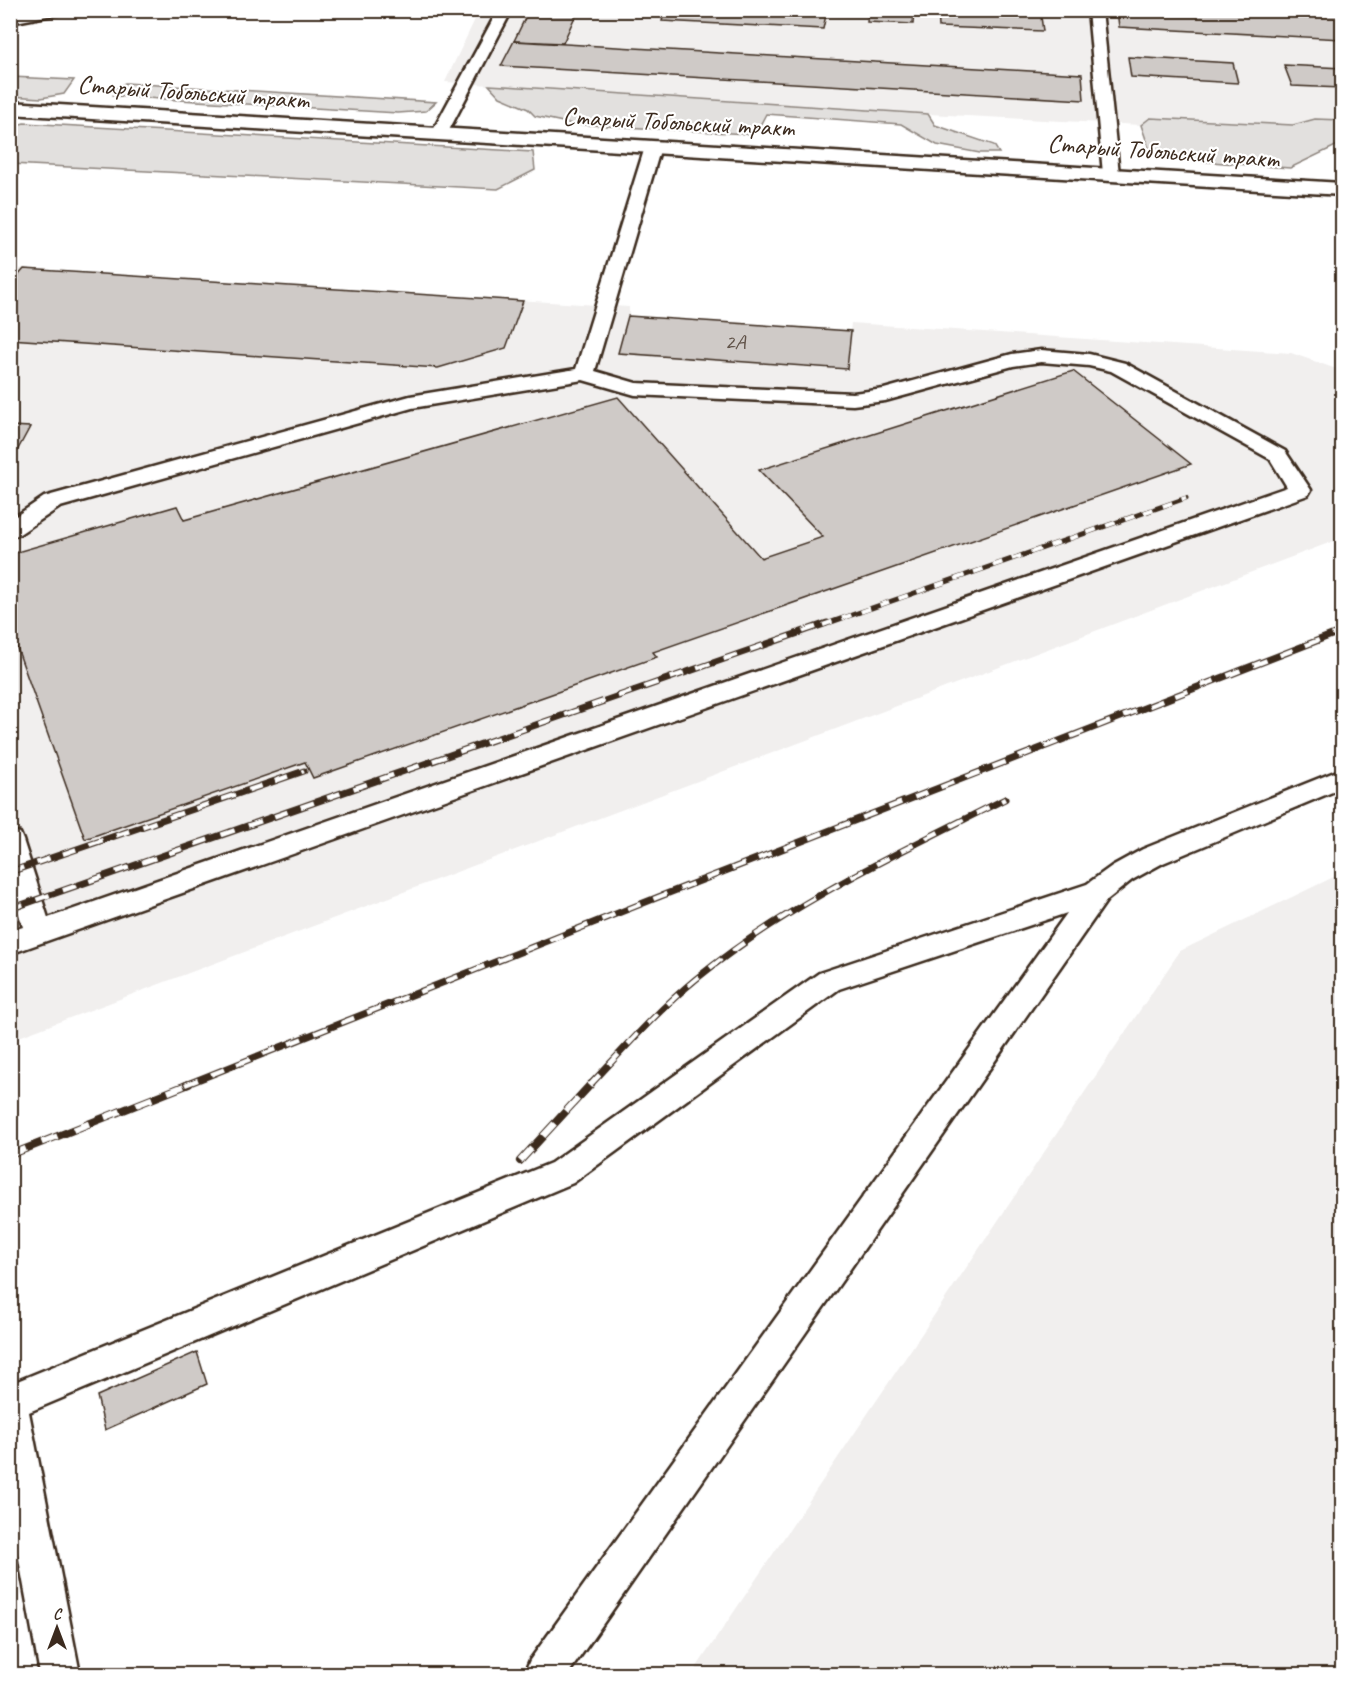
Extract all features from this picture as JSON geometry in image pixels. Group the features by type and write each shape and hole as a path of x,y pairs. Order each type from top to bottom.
{"street":[{"name":"Старый Тобольский тракт","path":"10,108 1342,189"}],"lane":[{"path":"10,19 58,10"},
{"path":"439,134 505,10"},
{"path":"1095,10 1111,174"},
{"path":"584,374 653,147"},
{"path":"10,530 52,502 410,402 584,374 635,388 854,399 885,394 1012,360 1041,356 1089,360 1118,367 1278,455 1300,490 10,943"},
{"path":"10,1402 562,1173 829,981 1096,892 1122,873 1153,856 1342,778"},
{"path":"10,840 39,933"},
{"path":"544,1674 1096,892"},
{"path":"10,1408 60,1674"}],"shaded area":[{"path":"479,11 1342,11 1342,120 1315,119 1293,125 1150,118 1141,125 928,114 445,82"},
{"path":"10,77 74,80 64,94 41,98 11,96"},
{"path":"125,83 436,102 426,111 398,113 113,96 115,89"},
{"path":"489,85 928,114 935,125 994,145 999,153 980,153 937,145 901,124 766,114 757,131 747,134 572,124 535,116 528,109 500,97"},
{"path":"1150,118 1293,125 1315,119 1342,120 1342,143 1290,168 1159,158 1150,151 1141,125"},
{"path":"24,123 533,152 535,170 498,189 11,164 11,127"},
{"path":"11,268 629,307 629,316 850,331 851,323 1291,353 1342,371 1342,538 11,1040"},
{"path":"1342,873 1342,1674 692,1674 1180,951"}],"building":[{"path":"529,10 578,10 563,43 514,41"},
{"path":"665,10 827,10 823,29 662,21"},
{"path":"868,10 914,10 913,24 867,22"},
{"path":"938,10 1040,10 1043,31 939,27"},
{"path":"1117,10 1342,10 1342,39 1119,27"},
{"path":"514,41 1082,74 1084,100 501,66"},
{"path":"1128,57 1233,63 1238,83 1131,77"},
{"path":"1284,65 1342,68 1342,88 1292,86"},
{"path":"24,269 523,301 506,348 438,368 10,339 10,285"},
{"path":"628,316 851,331 847,369 618,353"},
{"path":"1073,371 1191,464 653,652 657,657 313,778 305,762 85,839 10,628 10,554 177,506 184,520 618,397 761,558 823,537 759,470"},
{"path":"10,426 30,427 10,464"},
{"path":"197,1352 207,1384 105,1430 97,1396"}],"railway":[{"path":"823,625 1186,498"},
{"path":"10,909 827,623"},
{"path":"185,1085 661,896 1342,631"},
{"path":"10,872 304,771"},
{"path":"590,1085 668,1004 696,979 768,926 845,881 1005,799"},
{"path":"10,1155 189,1084"},
{"path":"520,1161 591,1084"}]}
